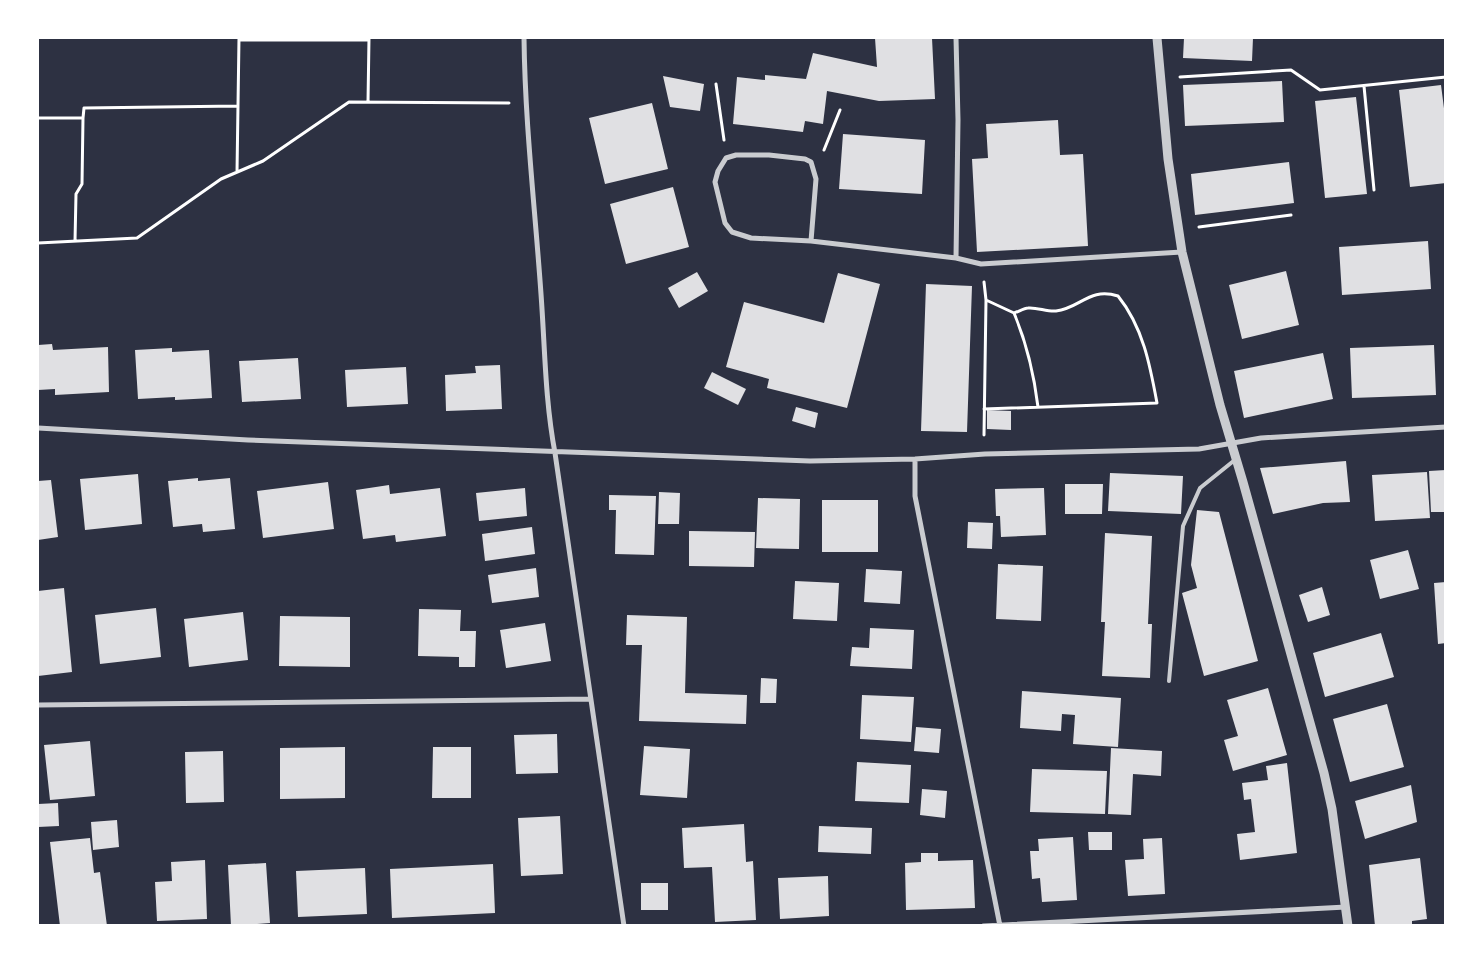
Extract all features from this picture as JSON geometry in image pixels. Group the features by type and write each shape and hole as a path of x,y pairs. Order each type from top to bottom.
{"street":[{"path":"524,38 525,102 541,295 548,418 555,453 624,926"},
{"path":"956,38 958,120 956,258"},
{"path":"1157,38 1168,159 1182,252 1231,444 1324,773 1332,809 1348,926"},
{"path":"811,241 816,179 811,162 806,159 769,155 736,155 726,158 718,171 715,182 725,222 732,232 751,238 811,241 956,258 981,264 1182,252"},
{"path":"38,428 248,440 555,453 810,461 914,459 985,454 1199,449 1261,438 1446,427"},
{"path":"914,459 916,496 1000,925"},
{"path":"38,705 591,699"},
{"path":"983,926 1346,907"}],"lane":[{"path":"1168,681 1183,526 1200,488 1236,459"}],"path":[{"path":"237,172 239,39 369,39 368,102"},
{"path":"1160,78 1291,70 1320,90 1446,77"},
{"path":"716,84 726,158"},
{"path":"1364,86 1374,190"},
{"path":"38,243 137,238 221,179 263,161 349,102 525,102"},
{"path":"75,242 76,194 82,184 84,108 238,106"},
{"path":"811,162 826,147 840,110"},
{"path":"38,118 83,118"},
{"path":"1178,230 1291,216"},
{"path":"981,264 986,300 985,454"},
{"path":"984,409 1157,403 1144,345 1136,324 1118,296 1109,293 1098,293 1077,304 1054,312 1028,308 1014,313"},
{"path":"986,300 1014,313 1025,340 1035,382 1038,407"}],"building":[{"path":"875,38 932,38 935,99 879,101 827,91 823,124 805,121 803,132 733,124 737,77 765,80 765,75 806,79 813,53 877,67"},
{"path":"1184,38 1253,38 1252,61 1183,58"},
{"path":"663,76 704,84 700,111 670,107"},
{"path":"1282,81 1284,122 1185,126 1183,85"},
{"path":"1441,85 1446,124 1446,183 1410,187 1399,90"},
{"path":"1356,97 1367,194 1325,198 1315,101"},
{"path":"652,103 668,169 605,184 589,118"},
{"path":"1058,120 1060,155 1083,154 1088,246 977,252 972,159 988,158 986,124"},
{"path":"843,134 925,140 922,194 839,189"},
{"path":"1289,162 1294,203 1195,215 1191,174"},
{"path":"673,187 689,247 626,264 610,204"},
{"path":"1428,241 1431,289 1342,295 1339,247"},
{"path":"1286,271 1299,325 1242,339 1229,285"},
{"path":"697,272 708,291 679,308 668,288"},
{"path":"838,273 880,284 847,408 767,388 769,379 726,367 744,302 824,323"},
{"path":"926,284 972,286 967,432 921,431"},
{"path":"52,344 53,350 108,347 109,392 55,395 55,389 38,390 38,345"},
{"path":"1434,345 1436,395 1352,398 1350,348"},
{"path":"172,348 172,352 209,350 212,398 138,399 135,350"},
{"path":"1323,353 1333,399 1244,418 1234,371"},
{"path":"298,358 301,399 242,402 239,361"},
{"path":"500,365 502,409 446,411 445,375 476,373 475,366"},
{"path":"406,367 408,404 347,407 345,370"},
{"path":"712,372 746,389 738,405 704,388"},
{"path":"796,407 818,413 815,428 792,421"},
{"path":"987,410 1011,411 1011,430 987,429"},
{"path":"1346,461 1350,502 1323,503 1273,514 1260,468"},
{"path":"1446,470 1446,512 1431,512 1429,471"},
{"path":"1427,472 1430,518 1375,521 1372,475"},
{"path":"1110,473 1183,476 1181,514 1108,511"},
{"path":"138,474 142,524 85,530 80,479"},
{"path":"198,478 198,481 230,478 235,529 203,532 202,524 173,527 168,481"},
{"path":"51,480 58,537 38,540 38,481"},
{"path":"328,482 334,529 263,538 257,491"},
{"path":"1065,484 1103,484 1102,514 1065,514"},
{"path":"389,485 390,494 440,488 446,536 396,542 395,535 363,539 356,490"},
{"path":"525,488 527,516 479,521 476,493"},
{"path":"1044,488 1046,535 1001,537 1000,516 996,516 995,489"},
{"path":"659,492 680,493 679,524 658,524"},
{"path":"609,495 656,496 654,555 615,554 616,510 609,510"},
{"path":"758,498 800,499 799,549 756,548"},
{"path":"822,500 878,500 878,552 822,552"},
{"path":"1197,510 1219,512 1258,661 1204,676 1182,593 1197,588 1191,565"},
{"path":"968,522 993,523 992,549 967,548"},
{"path":"532,527 535,554 485,561 482,534"},
{"path":"689,531 755,532 754,567 689,566"},
{"path":"1105,533 1152,536 1148,624 1152,624 1150,678 1102,676 1105,622 1101,622"},
{"path":"1408,550 1419,589 1380,599 1370,560"},
{"path":"998,564 1043,566 1041,621 996,619"},
{"path":"536,568 539,597 492,603 488,575"},
{"path":"866,569 902,571 900,604 864,602"},
{"path":"795,581 839,583 837,621 793,619"},
{"path":"1446,582 1446,643 1438,644 1434,583"},
{"path":"1322,587 1330,615 1308,622 1299,595"},
{"path":"64,588 72,672 38,676 38,591"},
{"path":"156,608 161,657 100,664 95,615"},
{"path":"419,609 461,610 460,631 476,631 475,667 459,667 459,657 418,656"},
{"path":"243,612 248,660 189,667 184,619"},
{"path":"627,615 687,617 685,693 747,695 746,724 639,721 642,645 626,645"},
{"path":"280,616 350,617 350,667 279,666"},
{"path":"545,623 551,661 506,668 500,630"},
{"path":"870,628 914,630 912,669 850,666 852,647 869,648"},
{"path":"1381,633 1394,677 1325,697 1313,653"},
{"path":"761,678 777,679 776,703 760,703"},
{"path":"1268,688 1287,755 1233,771 1224,740 1238,736 1227,700"},
{"path":"1022,691 1121,698 1118,747 1073,744 1075,715 1062,714 1061,731 1020,728"},
{"path":"862,695 914,697 911,742 860,739"},
{"path":"1387,704 1404,767 1350,782 1333,719"},
{"path":"916,727 941,729 939,753 914,751"},
{"path":"557,734 558,773 516,774 514,735"},
{"path":"90,741 95,796 50,800 44,745"},
{"path":"644,746 690,749 687,798 640,795"},
{"path":"345,747 345,798 280,799 280,748"},
{"path":"433,747 471,747 471,798 432,798"},
{"path":"1111,748 1162,751 1161,776 1133,774 1131,815 1108,814"},
{"path":"223,751 224,802 186,803 185,752"},
{"path":"857,762 911,765 909,803 855,801"},
{"path":"1287,763 1297,853 1240,860 1237,834 1255,832 1251,799 1244,800 1242,783 1268,780 1266,766"},
{"path":"1032,769 1107,771 1105,814 1030,812"},
{"path":"1411,785 1417,822 1365,839 1355,801"},
{"path":"922,789 947,791 945,818 920,815"},
{"path":"58,803 59,826 38,827 38,804"},
{"path":"560,816 563,874 521,876 518,818"},
{"path":"117,820 119,847 93,850 91,822"},
{"path":"744,824 746,862 753,861 756,920 715,922 712,867 684,868 682,828"},
{"path":"819,826 872,828 871,854 818,852"},
{"path":"1088,832 1112,832 1112,850 1089,850"},
{"path":"1073,837 1077,900 1042,902 1040,878 1032,879 1030,851 1039,851 1038,839"},
{"path":"90,838 94,873 100,872 107,926 60,926 50,842"},
{"path":"1162,838 1165,894 1128,896 1125,860 1144,859 1143,839"},
{"path":"921,853 938,853 938,861 973,860 975,908 906,910 905,863 921,862"},
{"path":"1420,858 1427,919 1412,921 1412,926 1375,926 1369,865"},
{"path":"205,860 207,919 157,921 155,882 172,881 171,862"},
{"path":"266,863 270,923 231,926 228,865"},
{"path":"493,864 495,913 392,918 390,869"},
{"path":"365,868 367,914 298,917 296,871"},
{"path":"828,876 829,916 780,919 778,878"},
{"path":"641,883 668,883 668,910 641,910"}]}
